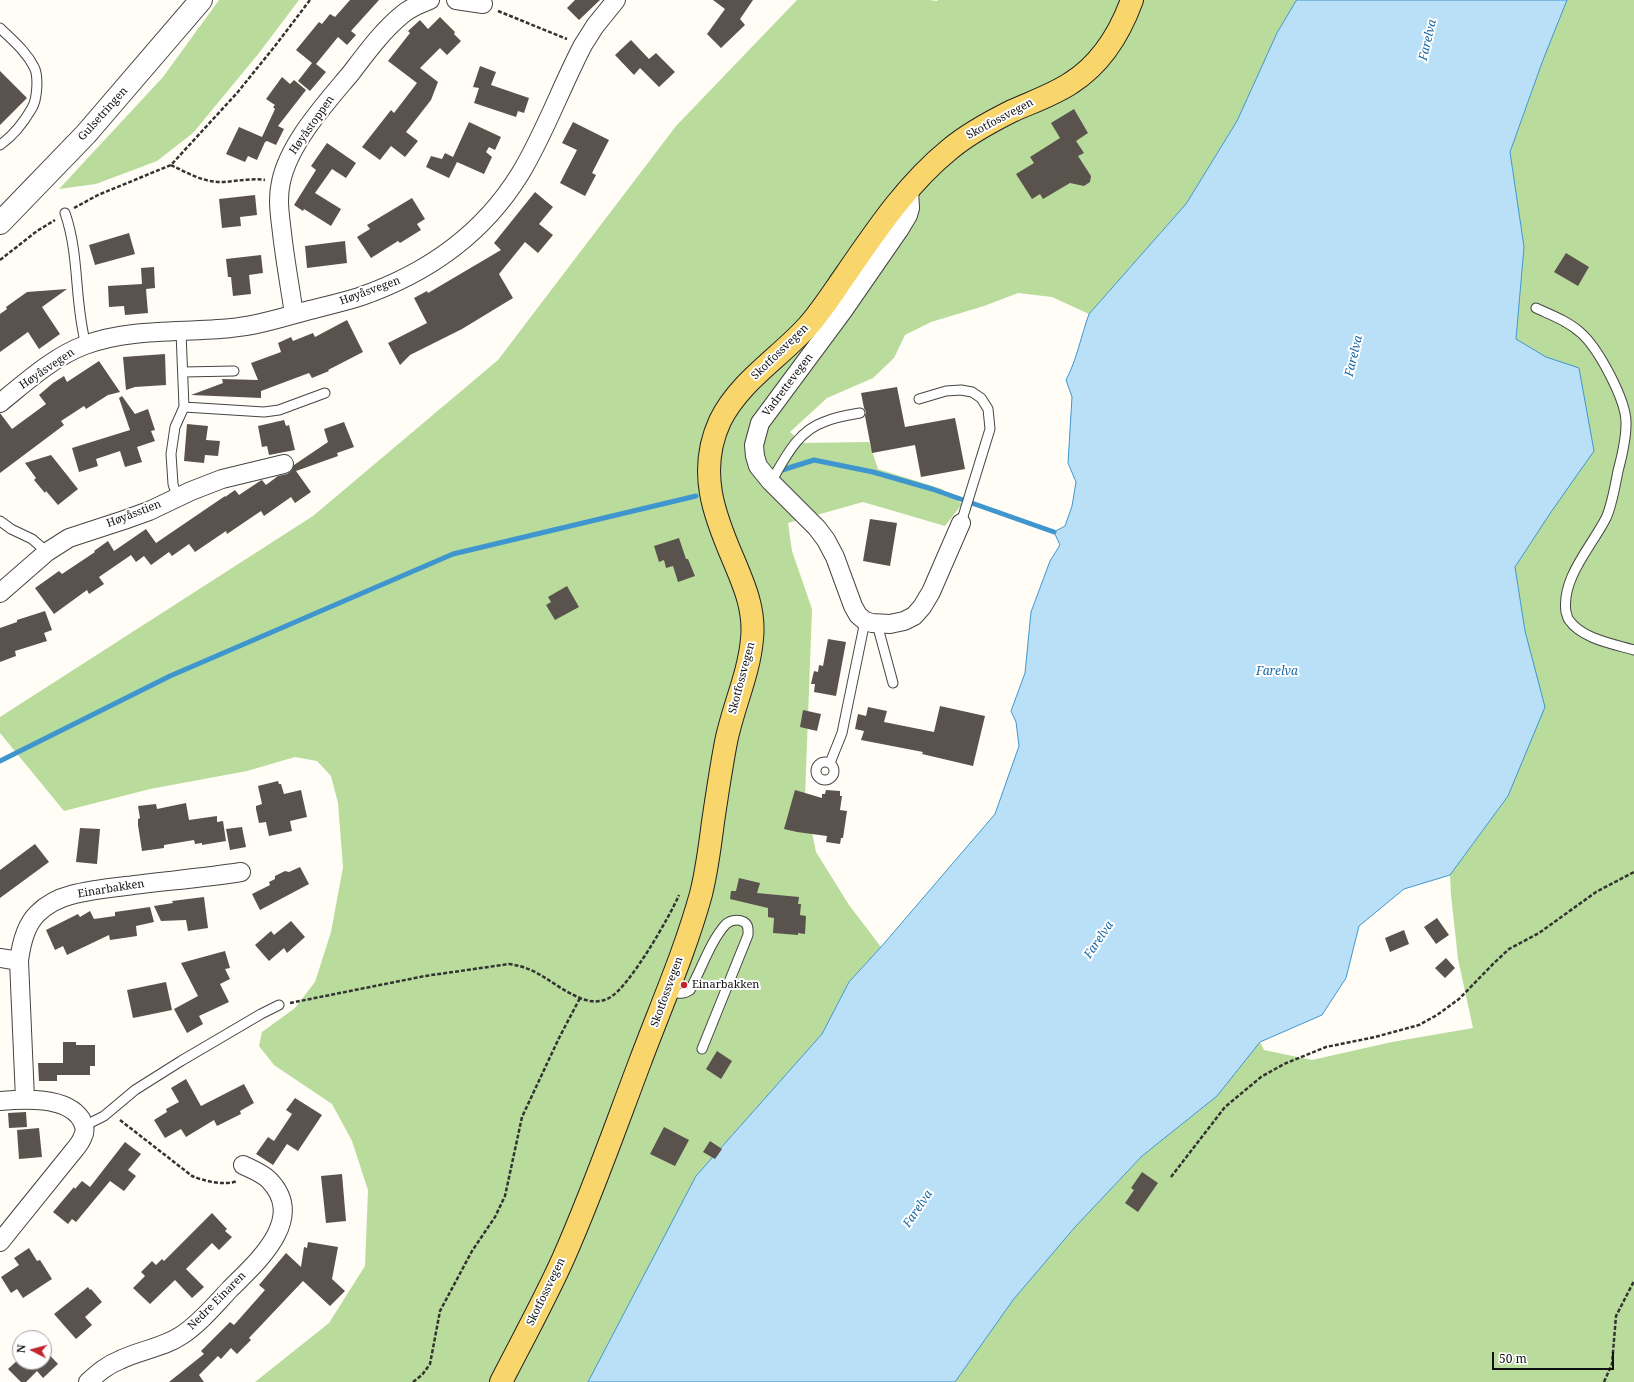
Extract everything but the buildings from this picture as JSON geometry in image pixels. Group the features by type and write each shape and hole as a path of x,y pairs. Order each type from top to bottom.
{"main road":[{"name":"Skotfossvegen","path":"500,1382 542,1303 564,1257 614,1136 640,1062 668,991 702,890 730,724 747,665 753,634 753,622 746,589 725,541 710,494 709,456 713,437 723,416 734,399 752,379 807,327 892,208 909,189 946,153 962,140 1009,113 1075,81 1103,55 1117,36 1132,0"}],"street":[{"name":"Gulsetringen","path":"0,223 86,134 201,0"},
{"name":"Høyåstoppen","path":"294,314 280,217 279,198 281,182 293,149 319,112 390,26 404,13 416,5 430,0"},
{"path":"456,0 483,4"},
{"name":"Høyåsvegen","path":"0,403 42,370 64,356 86,345 119,336 233,328 254,325 359,297 408,276 445,255 491,213 503,199 520,174 583,45 595,26 616,0"},
{"name":"Vadrettevegen","path":"871,622 858,615 853,606 835,557 826,540 771,482 758,466 754,444 760,423 843,311 899,230 908,215 910,208 909,189"},
{"name":"Høyåsstien","path":"0,594 47,552 69,538 124,520 222,478 284,464"},
{"path":"871,622 890,624 904,621 914,616 922,607 931,592 961,523"},
{"name":"Einarbakken","path":"25,1099 19,962 21,948 29,925 37,914 62,898 76,894 107,888 241,872"},
{"path":"0,958 19,962"},
{"path":"0,1101 25,1099 44,1101 65,1107 79,1116 84,1126 84,1135 72,1154 0,1242"},
{"name":"Nedre Einaren","path":"88,1382 106,1366 170,1342 182,1335 202,1318 244,1276 275,1241 280,1229 282,1206 274,1187 268,1180 250,1169"}],"lane":[{"path":"0,28 27,55 35,68 37,82 33,107 12,135 0,145"},
{"path":"65,213 73,241 81,328 86,345"},
{"path":"1536,308 1562,319 1582,333 1604,363 1624,408 1626,423 1624,445 1606,518 1579,561 1569,585 1565,605 1568,620 1590,637 1634,650"},
{"path":"176,497 173,484 171,454 175,427 184,407 181,332"},
{"path":"183,372 234,371"},
{"path":"919,399 946,391 961,390 972,392 981,398 988,410 990,429 961,523"},
{"path":"184,407 264,412 279,410 324,393"},
{"path":"771,482 793,446 805,434 822,422 860,413"},
{"path":"0,521 11,529 32,539 47,552"},
{"path":"830,763 842,733 851,689 871,622"},
{"name":"Vadrettevegen","path":"871,622 893,683"},
{"path":"668,991 681,994 690,990 715,941 726,925 730,921 737,920 747,924 748,935 702,1049"},
{"path":"84,1126 104,1116 135,1090 181,1061 279,1005"}],"path":[{"path":"0,260 37,231 98,194 171,165 237,93 310,0"},
{"path":"483,4 526,23 583,45"},
{"path":"171,165 189,174 222,182 261,179 281,182"},
{"path":"1171,1177 1225,1107 1261,1077 1284,1064 1326,1047 1375,1037 1419,1025 1437,1016 1459,999 1509,949 1539,933 1596,892 1634,872"},
{"path":"279,1005 425,976 509,964 521,965 534,970 580,998 593,1002 601,1001 610,998 622,987 649,949 673,909 680,892"},
{"path":"413,1382 422,1375 430,1364 440,1311 472,1251 495,1217 502,1203 505,1196 522,1117 559,1038 580,998"},
{"path":"120,1120 192,1176 201,1180 233,1182 250,1169"},
{"path":"1604,1382 1612,1364 1616,1316 1634,1280"}],"green space":[{"path":"219,0 299,0 259,53 193,133 157,161 96,184 59,189 163,77"},
{"path":"797,0 1297,0 1277,33 1237,121 1186,204 1089,314 1052,297 1018,293 984,306 931,322 905,335 894,358 873,378 827,398 790,432 802,443 869,442 878,469 942,489 962,504 945,526 863,502 788,523 792,551 812,609 805,797 816,852 849,905 881,947 849,982 822,1034 696,1176 588,1382 255,1382 329,1323 365,1266 368,1190 352,1141 332,1104 274,1065 259,1046 262,1032 295,1008 315,982 331,932 343,867 338,803 331,776 317,761 295,757 247,771 150,789 64,811 0,733 0,717 313,516 498,360 676,126"},
{"path":"1567,0 1634,0 1634,1382 955,1382 1013,1300 1075,1227 1142,1156 1217,1096 1260,1042 1264,1050 1312,1060 1392,1042 1473,1028 1458,959 1450,875 1508,796 1525,631 1515,567 1550,512 1579,368 1546,357 1516,339 1524,247 1510,152 1543,60"}],"water":[{"name":"Farelva","path":"1297,0 1567,0 1543,60 1510,152 1524,247 1516,339 1546,357 1579,368 1594,451 1551,512 1515,567 1525,631 1545,707 1508,796 1450,875 1404,889 1359,926 1346,978 1322,1015 1260,1042 1217,1096 1142,1156 1075,1227 1013,1300 955,1382 588,1382 696,1176 822,1034 849,982 995,814 1019,746 1016,722 1011,711 1025,673 1031,612 1050,561 1060,545 1054,532 1065,526 1072,506 1076,482 1068,463 1072,397 1066,380 1076,356 1089,314 1186,204 1237,121 1277,33"}],"waterway":[{"path":"779,471 814,460 873,472 932,489 1054,532"},
{"path":"0,761 170,676 453,554 696,496"}],"place":[{"name":"Einarbakken","path":"684,985"}]}
